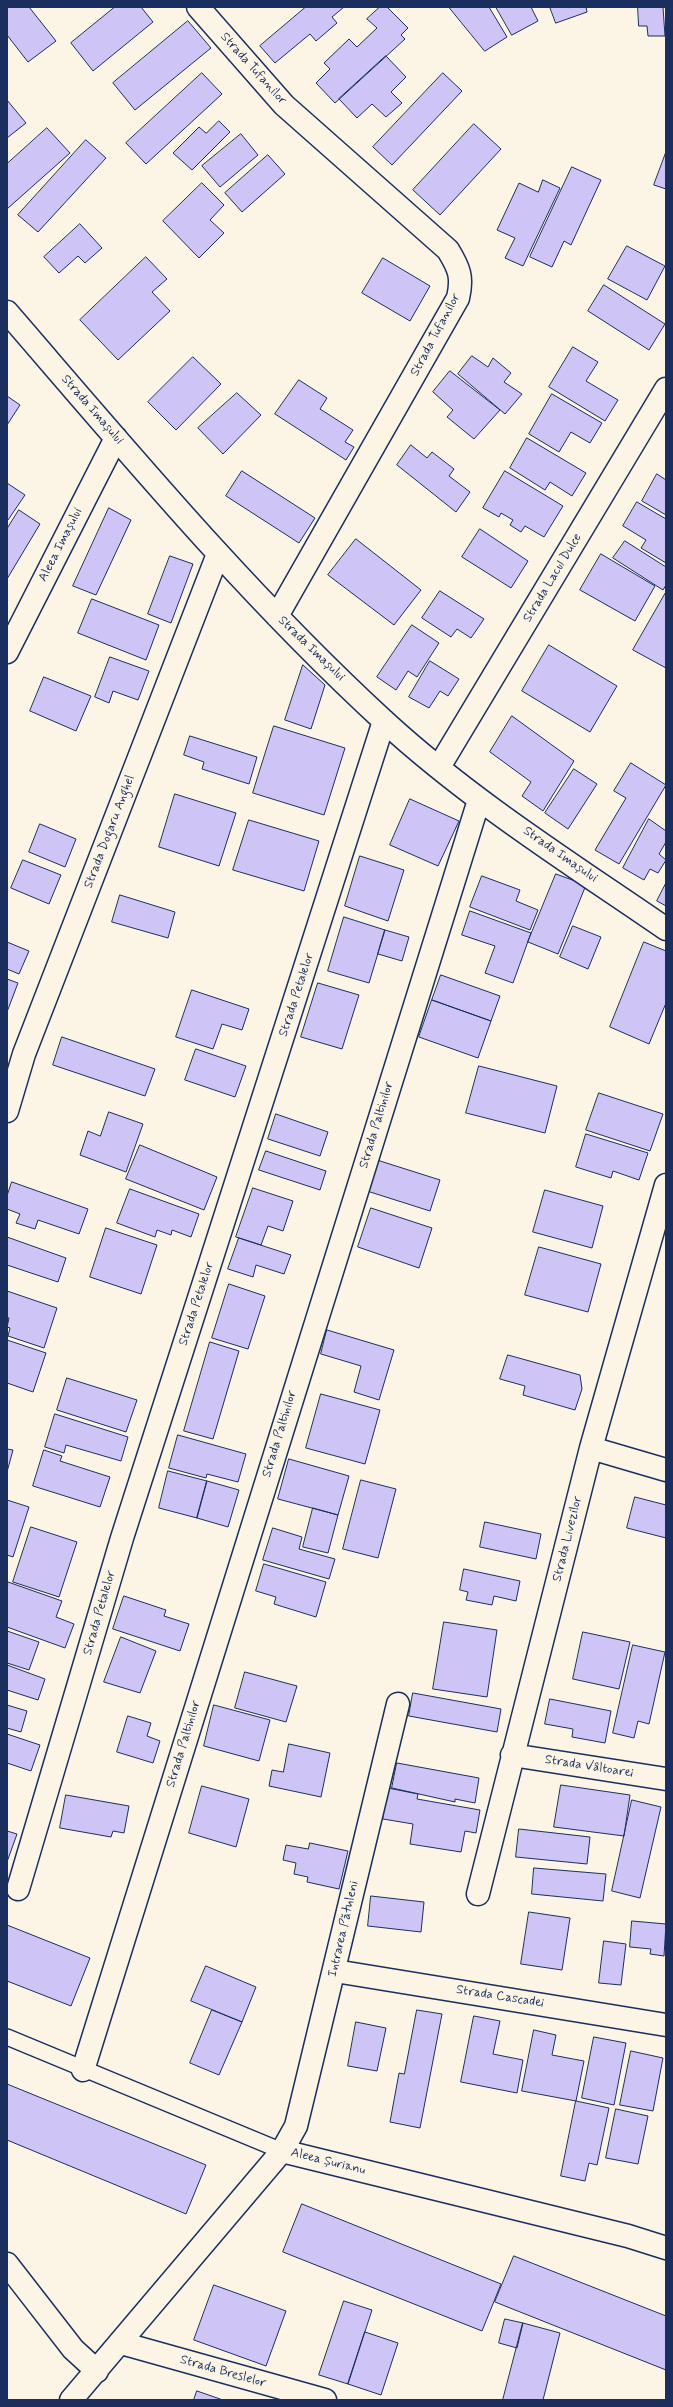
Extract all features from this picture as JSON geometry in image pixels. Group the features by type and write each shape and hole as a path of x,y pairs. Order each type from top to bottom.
{"street":[{"name":"Strada Tufanilor","path":"198,7 284,105 448,250 456,264 462,282 458,298 277,616"},
{"name":"Strada Imașului","path":"7,312 218,554 277,616 384,721 479,800 666,929"},
{"name":"Strada Lacul Dulce","path":"439,767 666,389"},
{"name":"Aleea Imașului","path":"7,652 116,438"},
{"name":"Strada Dogaru Anghel","path":"7,1111 24,1054 218,554"},
{"name":"Strada Petalelor","path":"18,1889 122,1538 384,721"},
{"name":"Strada Paltinilor","path":"83,2070 479,800"},
{"name":"Strada Livezilor","path":"478,1894 591,1448 666,1185"},
{"path":"591,1448 666,1470"},
{"name":"Intrarea Pătuleni","path":"282,2151 296,2126 398,1704"},
{"name":"Strada Vâltoarei","path":"512,1756 666,1779"},
{"name":"Strada Cascadei","path":"334,1971 666,2025"},
{"name":"Aleea Șurianu","path":"71,2400 121,2343 282,2151 628,2236 666,2248"},
{"path":"7,2264 73,2349 97,2371"},
{"name":"Strada Breslelor","path":"121,2343 325,2400"}],"lane":[{"path":"7,2037 83,2070 222,2124 282,2151"}],"building":[{"path":"7,7 29,7 56,41 28,62 7,35"},
{"path":"115,7 141,7 153,22 93,71 71,43"},
{"path":"306,7 344,7 332,17 337,23 316,41 310,34 275,63 260,46"},
{"path":"380,7 387,7 408,28 401,35 405,39 335,103 316,83 330,69 324,63 349,39 357,47 377,28 367,19"},
{"path":"449,7 489,7 507,37 485,51"},
{"path":"496,7 531,7 538,21 512,35"},
{"path":"550,7 586,7 587,12 556,23"},
{"path":"638,7 663,7 665,36 648,36 647,26 639,26"},
{"path":"188,21 211,48 135,110 113,83"},
{"path":"386,56 406,77 391,92 402,103 386,117 372,104 357,118 339,99"},
{"path":"202,73 222,94 146,164 126,143"},
{"path":"443,73 462,91 392,165 373,147"},
{"path":"7,100 26,123 7,138"},
{"path":"219,121 230,132 192,170 173,153 199,127 206,133"},
{"path":"474,124 501,149 440,215 413,190"},
{"path":"47,128 70,153 7,209 7,164"},
{"path":"241,134 258,155 220,187 202,166"},
{"path":"86,140 106,158 38,232 18,215"},
{"path":"666,152 666,189 654,185"},
{"path":"268,155 285,174 242,212 225,193"},
{"path":"572,167 601,180 571,245 564,241 552,267 530,257"},
{"path":"543,180 560,188 523,266 505,258 515,238 497,230 519,183 538,192"},
{"path":"202,183 224,205 210,220 224,233 199,258 163,221"},
{"path":"80,224 102,248 85,263 78,256 59,273 44,257"},
{"path":"627,246 665,266 647,300 608,279"},
{"path":"146,257 167,279 152,292 170,311 118,360 80,320"},
{"path":"383,258 430,286 410,321 362,293"},
{"path":"604,285 665,324 649,350 588,311"},
{"path":"573,347 598,362 586,381 618,400 605,421 549,387"},
{"path":"472,356 488,367 493,358 511,373 504,382 522,394 505,414 458,374"},
{"path":"193,357 221,384 176,430 148,402"},
{"path":"450,371 500,410 474,439 447,417 453,410 433,392"},
{"path":"299,380 327,398 320,409 353,430 345,442 354,447 346,460 275,414"},
{"path":"237,393 261,415 223,454 198,428"},
{"path":"552,394 602,423 590,443 571,432 559,452 529,434"},
{"path":"7,396 20,405 7,425"},
{"path":"527,438 586,473 572,496 550,482 545,490 510,468"},
{"path":"411,445 427,458 432,452 454,469 449,476 470,492 456,512 397,465"},
{"path":"242,471 315,518 299,543 226,496"},
{"path":"505,471 563,506 544,537 525,526 521,532 510,525 513,520 501,513 499,517 483,508"},
{"path":"657,474 666,480 666,515 642,501"},
{"path":"7,483 25,495 8,520 7,519"},
{"path":"637,502 666,519 666,563 641,548 646,540 623,526"},
{"path":"109,508 131,520 96,595 73,586"},
{"path":"19,510 40,524 7,579 7,529"},
{"path":"480,529 528,561 511,588 462,557"},
{"path":"356,539 421,590 394,625 328,575"},
{"path":"625,541 666,567 666,585 663,590 613,558"},
{"path":"601,554 655,586 635,621 580,590"},
{"path":"170,556 193,564 171,623 148,614"},
{"path":"440,591 484,619 471,638 457,629 451,637 422,618"},
{"path":"666,592 666,668 633,650"},
{"path":"92,599 159,625 146,660 78,633"},
{"path":"412,625 439,643 417,677 408,671 396,690 377,677"},
{"path":"549,645 617,686 590,732 522,691"},
{"path":"110,657 149,671 138,700 113,691 109,703 95,697"},
{"path":"430,661 459,679 448,696 440,691 429,708 409,697"},
{"path":"303,665 325,685 311,729 285,720"},
{"path":"44,677 91,696 76,731 30,711"},
{"path":"512,716 574,761 543,811 522,796 531,782 490,752"},
{"path":"274,726 345,748 324,815 253,793"},
{"path":"190,736 257,757 249,784 202,769 204,762 184,755"},
{"path":"631,763 666,785 619,864 595,850 626,798 614,791"},
{"path":"574,769 597,784 568,829 545,813"},
{"path":"175,794 236,813 219,866 159,847"},
{"path":"410,799 459,821 438,866 390,845"},
{"path":"649,819 666,831 666,842 659,854 666,860 658,873 650,869 644,880 623,868"},
{"path":"249,820 319,841 304,891 233,870"},
{"path":"40,824 76,839 65,867 29,852"},
{"path":"360,856 404,870 388,921 345,906"},
{"path":"23,860 61,875 49,904 11,888"},
{"path":"556,874 586,885 558,954 528,942"},
{"path":"482,876 520,890 516,901 538,910 530,930 470,907"},
{"path":"666,883 666,906 657,901"},
{"path":"120,895 175,912 168,938 112,922"},
{"path":"470,911 531,933 513,983 485,973 495,946 462,935"},
{"path":"344,917 385,930 369,983 328,971"},
{"path":"573,926 601,937 588,969 560,957"},
{"path":"385,930 409,937 402,961 378,954"},
{"path":"7,942 29,951 19,974 7,969"},
{"path":"644,942 666,951 666,1003 649,1044 610,1027"},
{"path":"441,975 500,996 491,1021 432,1000"},
{"path":"7,979 18,983 7,1012"},
{"path":"318,983 359,995 342,1049 301,1037"},
{"path":"192,990 249,1009 242,1030 222,1024 213,1049 176,1037"},
{"path":"432,1000 491,1021 478,1058 419,1037"},
{"path":"62,1037 155,1069 145,1096 53,1065"},
{"path":"196,1049 246,1066 235,1097 185,1080"},
{"path":"479,1066 557,1086 545,1133 466,1113"},
{"path":"599,1093 663,1114 650,1151 586,1130"},
{"path":"109,1112 143,1124 126,1172 80,1155 88,1131 100,1136"},
{"path":"276,1114 328,1132 320,1156 268,1139"},
{"path":"586,1134 648,1153 639,1180 613,1171 611,1178 576,1167"},
{"path":"140,1145 217,1177 204,1210 126,1179"},
{"path":"266,1151 326,1171 320,1190 259,1170"},
{"path":"377,1160 440,1180 430,1211 367,1191"},
{"path":"12,1182 88,1209 79,1234 38,1220 35,1229 16,1223 20,1214 7,1209 7,1196"},
{"path":"253,1188 293,1201 283,1231 268,1226 261,1245 236,1237"},
{"path":"130,1189 199,1214 191,1237 172,1230 171,1235 157,1230 155,1237 117,1223"},
{"path":"545,1190 603,1206 592,1248 533,1232"},
{"path":"371,1208 432,1228 419,1268 358,1247"},
{"path":"106,1228 157,1245 141,1294 90,1277"},
{"path":"7,1237 66,1258 58,1282 7,1265"},
{"path":"239,1238 291,1255 284,1274 256,1265 253,1277 228,1269"},
{"path":"539,1247 601,1264 588,1312 525,1295"},
{"path":"229,1284 265,1296 248,1349 212,1338"},
{"path":"7,1291 57,1308 44,1348 8,1336 10,1328 7,1327 9,1318 7,1317"},
{"path":"327,1330 394,1350 379,1400 354,1392 361,1366 321,1354"},
{"path":"7,1340 46,1353 33,1392 7,1383"},
{"path":"210,1342 239,1351 213,1439 184,1431"},
{"path":"508,1355 580,1375 582,1389 575,1410 523,1395 525,1386 500,1379"},
{"path":"67,1378 137,1400 126,1432 57,1410"},
{"path":"321,1394 380,1410 365,1464 306,1448"},
{"path":"55,1414 128,1437 121,1461 66,1445 64,1453 45,1447"},
{"path":"178,1435 246,1454 238,1482 207,1474 206,1478 169,1468"},
{"path":"7,1449 13,1450 7,1472"},
{"path":"44,1450 62,1456 60,1461 110,1477 100,1507 33,1486"},
{"path":"289,1459 349,1476 338,1515 278,1499"},
{"path":"168,1471 207,1481 197,1518 159,1508"},
{"path":"361,1480 396,1489 378,1558 343,1549"},
{"path":"207,1481 239,1490 228,1527 197,1518"},
{"path":"635,1497 666,1505 666,1538 627,1528"},
{"path":"7,1500 29,1507 13,1557 7,1555"},
{"path":"313,1508 338,1515 328,1553 303,1547"},
{"path":"485,1522 541,1534 536,1559 480,1547"},
{"path":"31,1527 77,1542 59,1597 13,1582"},
{"path":"273,1528 302,1537 299,1549 335,1559 329,1579 263,1560"},
{"path":"264,1564 326,1582 316,1617 274,1604 276,1597 256,1591"},
{"path":"464,1569 520,1581 516,1601 494,1596 492,1605 466,1600 468,1592 460,1590"},
{"path":"8,1582 62,1601 56,1617 74,1624 65,1648 7,1627"},
{"path":"124,1596 166,1610 164,1616 189,1624 180,1651 113,1629"},
{"path":"444,1622 497,1630 487,1697 433,1689"},
{"path":"7,1631 39,1642 29,1670 7,1663"},
{"path":"583,1632 630,1642 619,1689 573,1679"},
{"path":"121,1637 156,1651 140,1693 104,1682"},
{"path":"633,1645 665,1652 649,1724 638,1721 634,1738 613,1733"},
{"path":"7,1665 45,1679 38,1700 7,1690"},
{"path":"245,1672 297,1686 286,1722 235,1708"},
{"path":"413,1693 501,1709 497,1732 409,1716"},
{"path":"550,1699 611,1711 605,1743 572,1737 573,1729 545,1724"},
{"path":"7,1705 27,1711 21,1732 7,1728"},
{"path":"214,1705 270,1720 259,1761 204,1746"},
{"path":"128,1716 151,1723 147,1736 160,1741 153,1763 117,1752"},
{"path":"7,1734 40,1745 31,1771 7,1763"},
{"path":"289,1744 330,1753 321,1797 269,1786 272,1770 283,1772"},
{"path":"397,1763 479,1778 475,1803 455,1799 455,1802 392,1788"},
{"path":"561,1785 630,1795 624,1836 554,1827"},
{"path":"202,1786 249,1799 236,1847 189,1833"},
{"path":"388,1788 418,1794 417,1799 480,1810 476,1833 465,1831 461,1852 410,1844 413,1824 383,1819"},
{"path":"66,1795 129,1806 124,1833 113,1831 111,1837 60,1828"},
{"path":"632,1800 661,1807 640,1898 612,1891"},
{"path":"519,1829 590,1837 587,1864 516,1857"},
{"path":"7,1831 17,1834 7,1862"},
{"path":"310,1843 348,1851 339,1889 307,1882 308,1877 294,1874 296,1863 283,1860 286,1845 308,1849"},
{"path":"534,1868 606,1874 603,1901 532,1894"},
{"path":"371,1896 424,1902 421,1932 368,1926"},
{"path":"529,1912 570,1918 562,1970 521,1964"},
{"path":"632,1921 666,1924 664,1956 650,1954 651,1949 630,1947"},
{"path":"7,1925 90,1958 71,2006 7,1981"},
{"path":"604,1941 626,1944 621,1985 599,1983"},
{"path":"206,1966 256,1987 242,2022 191,2001"},
{"path":"212,2010 242,2022 219,2075 190,2063"},
{"path":"417,2010 442,2014 420,2128 390,2122 399,2073 404,2074"},
{"path":"474,2016 500,2021 493,2054 523,2060 517,2093 461,2082"},
{"path":"356,2022 386,2028 377,2071 348,2066"},
{"path":"534,2030 556,2035 552,2055 584,2061 576,2101 522,2091"},
{"path":"594,2037 626,2043 614,2105 582,2098"},
{"path":"631,2051 663,2058 653,2111 620,2105"},
{"path":"7,2084 206,2165 186,2214 7,2140"},
{"path":"576,2101 609,2108 597,2165 589,2163 585,2181 561,2176"},
{"path":"616,2109 648,2116 638,2164 606,2158"},
{"path":"302,2204 501,2284 482,2331 283,2252"},
{"path":"514,2256 666,2316 666,2370 495,2302"},
{"path":"214,2285 286,2311 266,2366 194,2340"},
{"path":"344,2301 372,2310 348,2384 319,2375"},
{"path":"505,2319 523,2323 517,2348 499,2343"},
{"path":"523,2323 560,2333 543,2400 503,2400"},
{"path":"365,2332 398,2343 381,2395 348,2384"},
{"path":"197,2391 223,2400 194,2400"}]}
